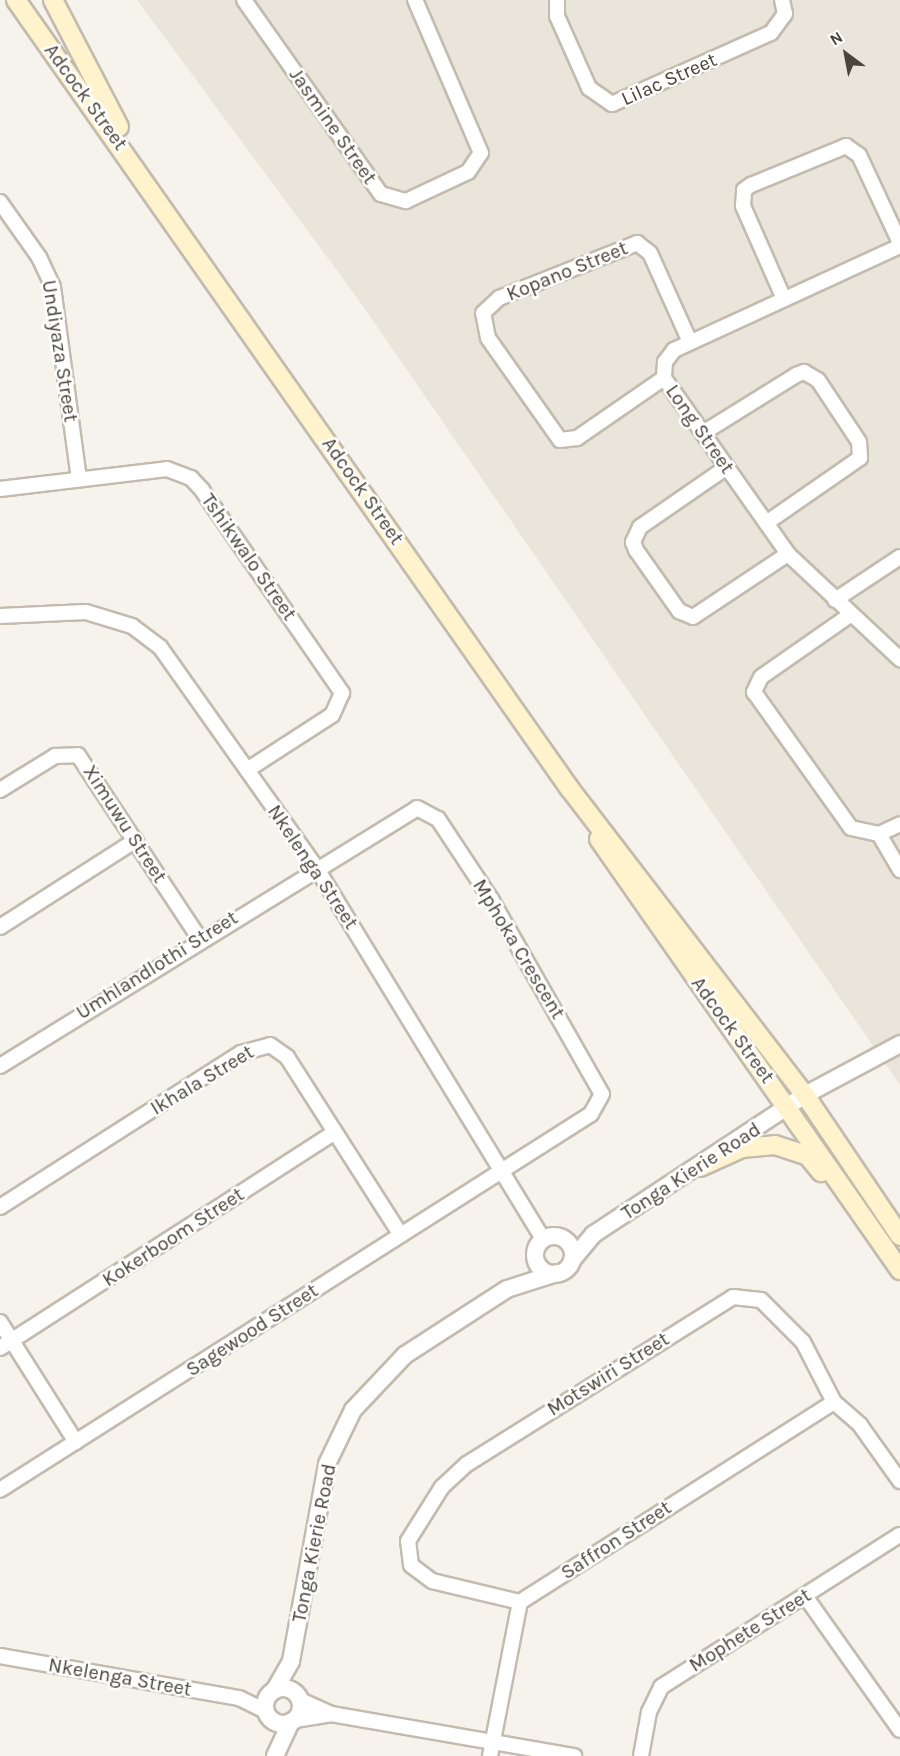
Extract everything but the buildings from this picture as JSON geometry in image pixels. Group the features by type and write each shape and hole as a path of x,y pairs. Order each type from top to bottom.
{"main road":[{"name":"Adcock Street","path":"16,0 156,194 570,789 805,1095 900,1236"},
{"name":"Adcock Street","path":"53,0 156,194"},
{"name":"Adcock Street","path":"570,789 578,810 900,1270"},
{"path":"700,1167 742,1148 797,1150 876,1237"}],"street":[{"name":"Jasmine Street","path":"244,0 381,194 405,201 468,172 481,153 415,0"},
{"name":"Lilac Street","path":"557,0 557,16 589,88 612,104 771,33 785,14 782,0"},
{"path":"783,299 743,207 744,190 751,185 846,146 860,155 900,244"},
{"name":"Undiyaza Street","path":"0,202 53,287 79,479"},
{"name":"Kopano Street","path":"664,378 577,438 561,440 488,338 483,313 499,298 637,243 650,253 690,342"},
{"name":"Long Street","path":"900,244 690,342 665,362 664,378 788,554 850,615 900,659"},
{"path":"703,433 796,375 804,372 818,380 859,442 860,459 766,523"},
{"path":"727,467 640,527 634,534 636,550 679,610 693,617 788,554"},
{"name":"Tshikwalo Street","path":"0,489 167,470 191,478 338,682 342,693 332,715 247,770"},
{"path":"835,600 900,557"},
{"name":"Nkelenga Street","path":"0,616 86,612 132,626 160,647 316,867 504,1169 540,1243"},
{"path":"850,615 761,677 754,692 841,818 851,828 879,834 900,824"},
{"name":"Ximuwu Street","path":"0,790 55,756 78,755 199,938"},
{"name":"Mphoka Crescent","path":"316,867 417,808 438,819 491,899 602,1094 591,1114 504,1169"},
{"path":"879,834 900,870"},
{"path":"0,927 136,840"},
{"name":"Umhlandlothi Street","path":"0,1066 199,938 316,867"},
{"name":"Tonga Kierie Road","path":"572,1260 594,1234 700,1167 805,1095 900,1044"},
{"name":"Ikhala Street","path":"0,1207 257,1045 270,1045 287,1057 401,1235"},
{"name":"Kokerboom Street","path":"6,1344 334,1133"},
{"name":"Sagewood Street","path":"0,1490 504,1169"},
{"name":"Tonga Kierie Road","path":"562,1237 594,1234"},
{"path":"562,1237 572,1249 572,1260 557,1273 538,1266 540,1243 562,1237"},
{"name":"Tonga Kierie Road","path":"507,1289 540,1243"},
{"name":"Tonga Kierie Road","path":"272,1692 291,1661 327,1464 353,1410 405,1355 507,1289 557,1273"},
{"name":"Motswiri Street","path":"520,1602 432,1581 411,1565 408,1541 413,1529 442,1487 467,1464 733,1297 761,1300 777,1314 818,1363 834,1401 860,1425 900,1481"},
{"path":"0,1322 6,1344 76,1442"},
{"name":"Saffron Street","path":"520,1602 834,1401"},
{"name":"Mophete Street","path":"641,1756 649,1712 661,1687 900,1535"},
{"path":"805,1596 900,1730"},
{"path":"492,1749 520,1602"},
{"name":"Nkelenga Street","path":"0,1656 239,1698 266,1713"},
{"name":"Tonga Kierie Road","path":"291,1661 299,1698"},
{"path":"275,1754 266,1713 272,1692 289,1689 299,1698 331,1714 492,1749 574,1756"},
{"name":"Nkelenga Street","path":"239,1698 272,1692"},
{"path":"275,1754 293,1721 299,1698"},
{"path":"266,1713 280,1724 331,1714"}],"shaded area":[{"path":"137,0 900,0 900,1085 358,299"}]}
